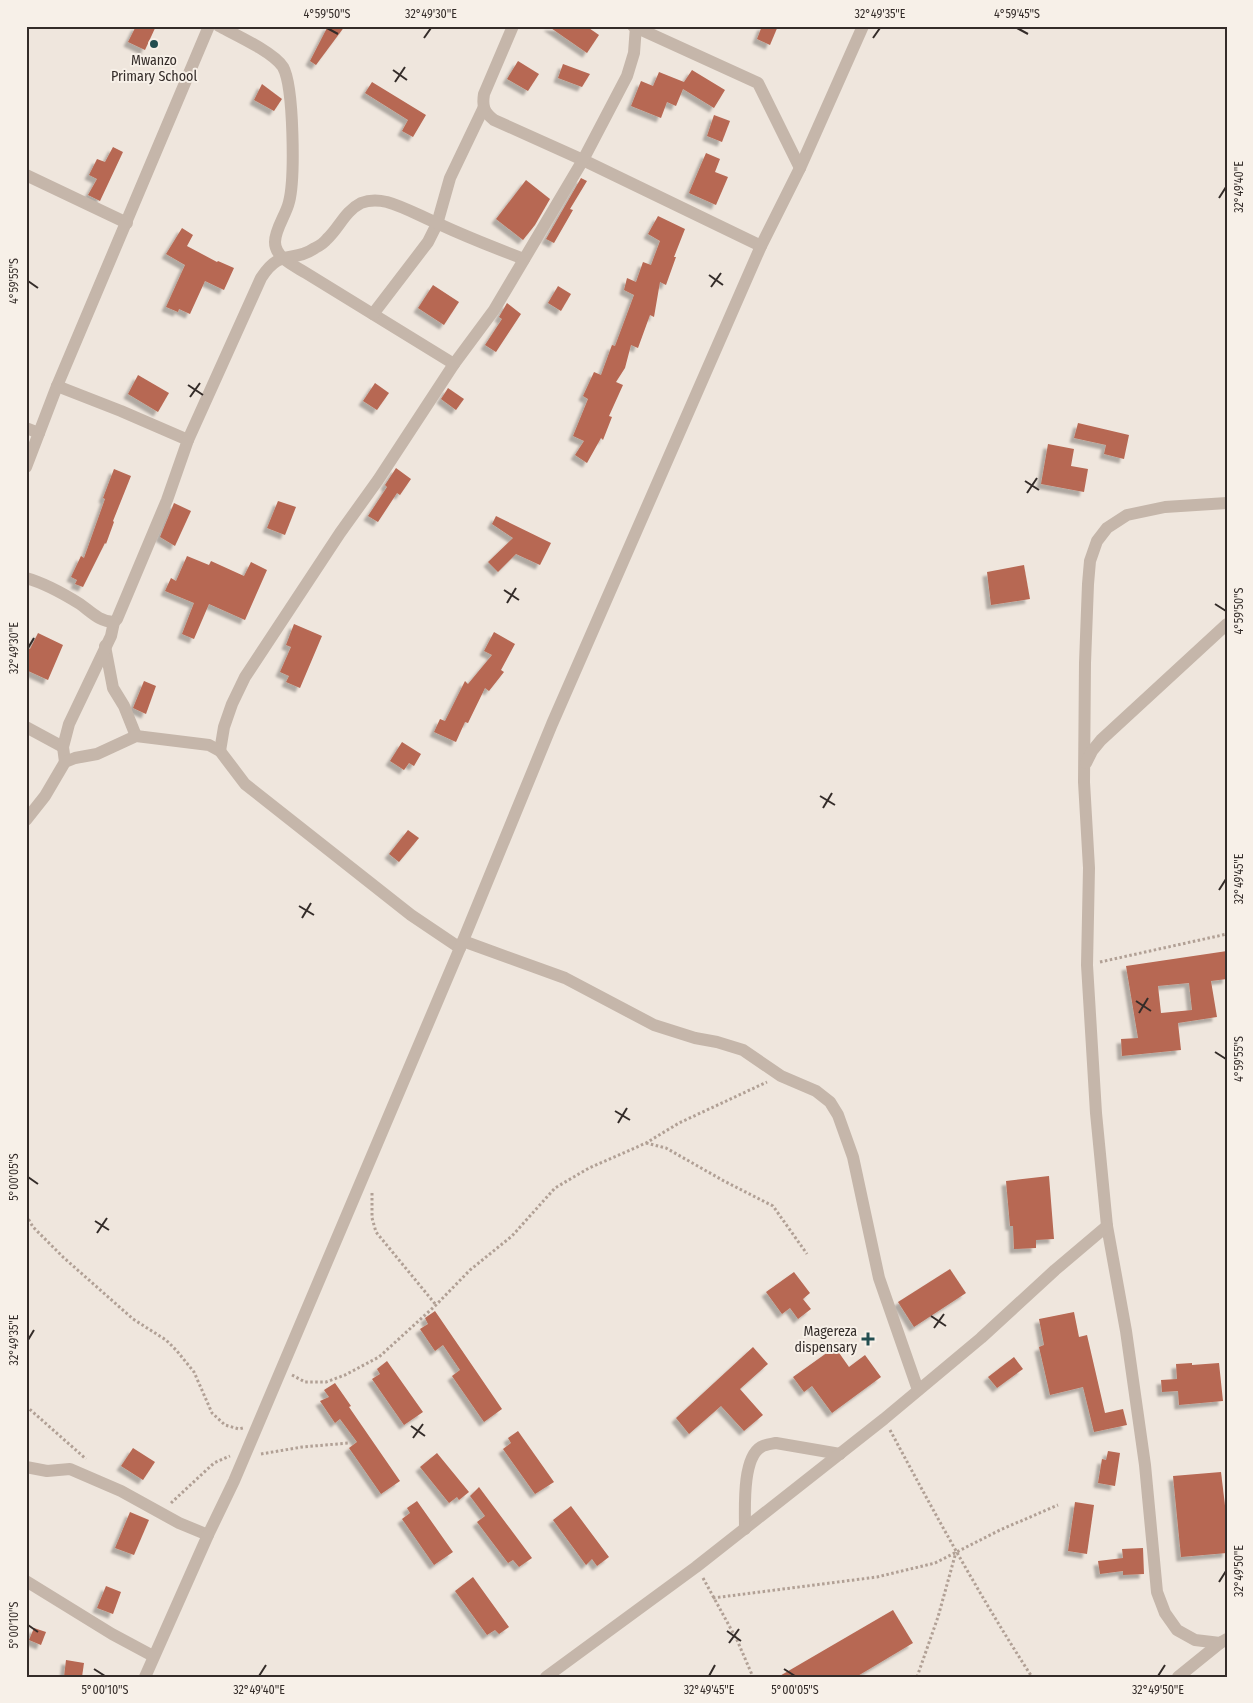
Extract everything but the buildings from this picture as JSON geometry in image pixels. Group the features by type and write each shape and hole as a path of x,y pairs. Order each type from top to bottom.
{"street":[{"path":"26,467 57,386 209,26"},
{"path":"219,26 269,54 282,67 288,84 293,182 289,203 275,242 278,252 282,257 454,364"},
{"path":"373,314 428,242 437,224 450,178 483,109 484,94 513,26"},
{"path":"145,1677 246,1453 462,944 552,724 761,246 800,168 863,26"},
{"path":"220,751 224,727 232,704 245,677 454,364 494,310 583,160 627,76 634,53 635,27 758,83 800,168"},
{"path":"483,109 494,120 583,160 761,246"},
{"path":"26,175 127,223"},
{"path":"65,762 63,747 69,724 111,636 114,622 128,597 167,500 188,440 261,278 273,262 282,257 303,254 313,250 327,240 346,216 359,204 372,200 401,207 437,224 524,259"},
{"path":"57,386 188,440"},
{"path":"26,428 39,433"},
{"path":"1223,1641 1194,1640 1177,1630 1165,1613 1158,1592 1142,1446 1126,1332 1107,1226 1096,1113 1087,965 1089,868 1084,782 1088,584 1090,560 1097,541 1107,528 1127,514 1166,507 1227,503"},
{"path":"26,578 80,604 94,616 107,622 114,622"},
{"path":"1085,765 1092,751 1101,740 1227,624"},
{"path":"105,646 113,688 124,706 136,736"},
{"path":"26,726 63,747"},
{"path":"26,820 45,796 65,762 97,754 136,736 174,739 209,745 220,751 245,784 411,915 462,944 565,978 654,1025 695,1038 735,1046 781,1076 824,1096 838,1115 853,1157 879,1278 918,1390"},
{"path":"546,1677 696,1567 884,1419 981,1338 1055,1270 1107,1226"},
{"path":"745,1529 748,1470 753,1456 758,1449 767,1444 776,1443 840,1454"},
{"path":"26,1468 47,1471 70,1469 121,1491 180,1523 208,1535"},
{"path":"26,1581 112,1634 153,1656"},
{"path":"1178,1677 1223,1641"}],"path":[{"path":"1087,965 1227,934"},
{"path":"281,1368 305,1382 326,1382 346,1375 380,1357 436,1305 470,1270 512,1236 555,1188 589,1168 646,1143 697,1114 781,1076"},
{"path":"646,1143 666,1148 773,1206 807,1254"},
{"path":"372,1187 372,1218 376,1232 436,1305"},
{"path":"26,1215 33,1227 63,1257 134,1319 166,1340 177,1351 194,1372 212,1413 218,1419 239,1430 258,1424"},
{"path":"26,1406 88,1461"},
{"path":"884,1419 956,1552 1005,1636 1032,1677"},
{"path":"161,1511 214,1463 220,1460 246,1453 271,1453 302,1447 349,1443"},
{"path":"713,1598 877,1576 935,1563 1000,1530 1058,1505"},
{"path":"918,1677 938,1617 956,1552"},
{"path":"696,1567 737,1640 753,1677"}],"place":[{"name":"Mwanzo Primary School","path":"154,44"},
{"name":"Magereza dispensary","path":"868,1339"}]}
